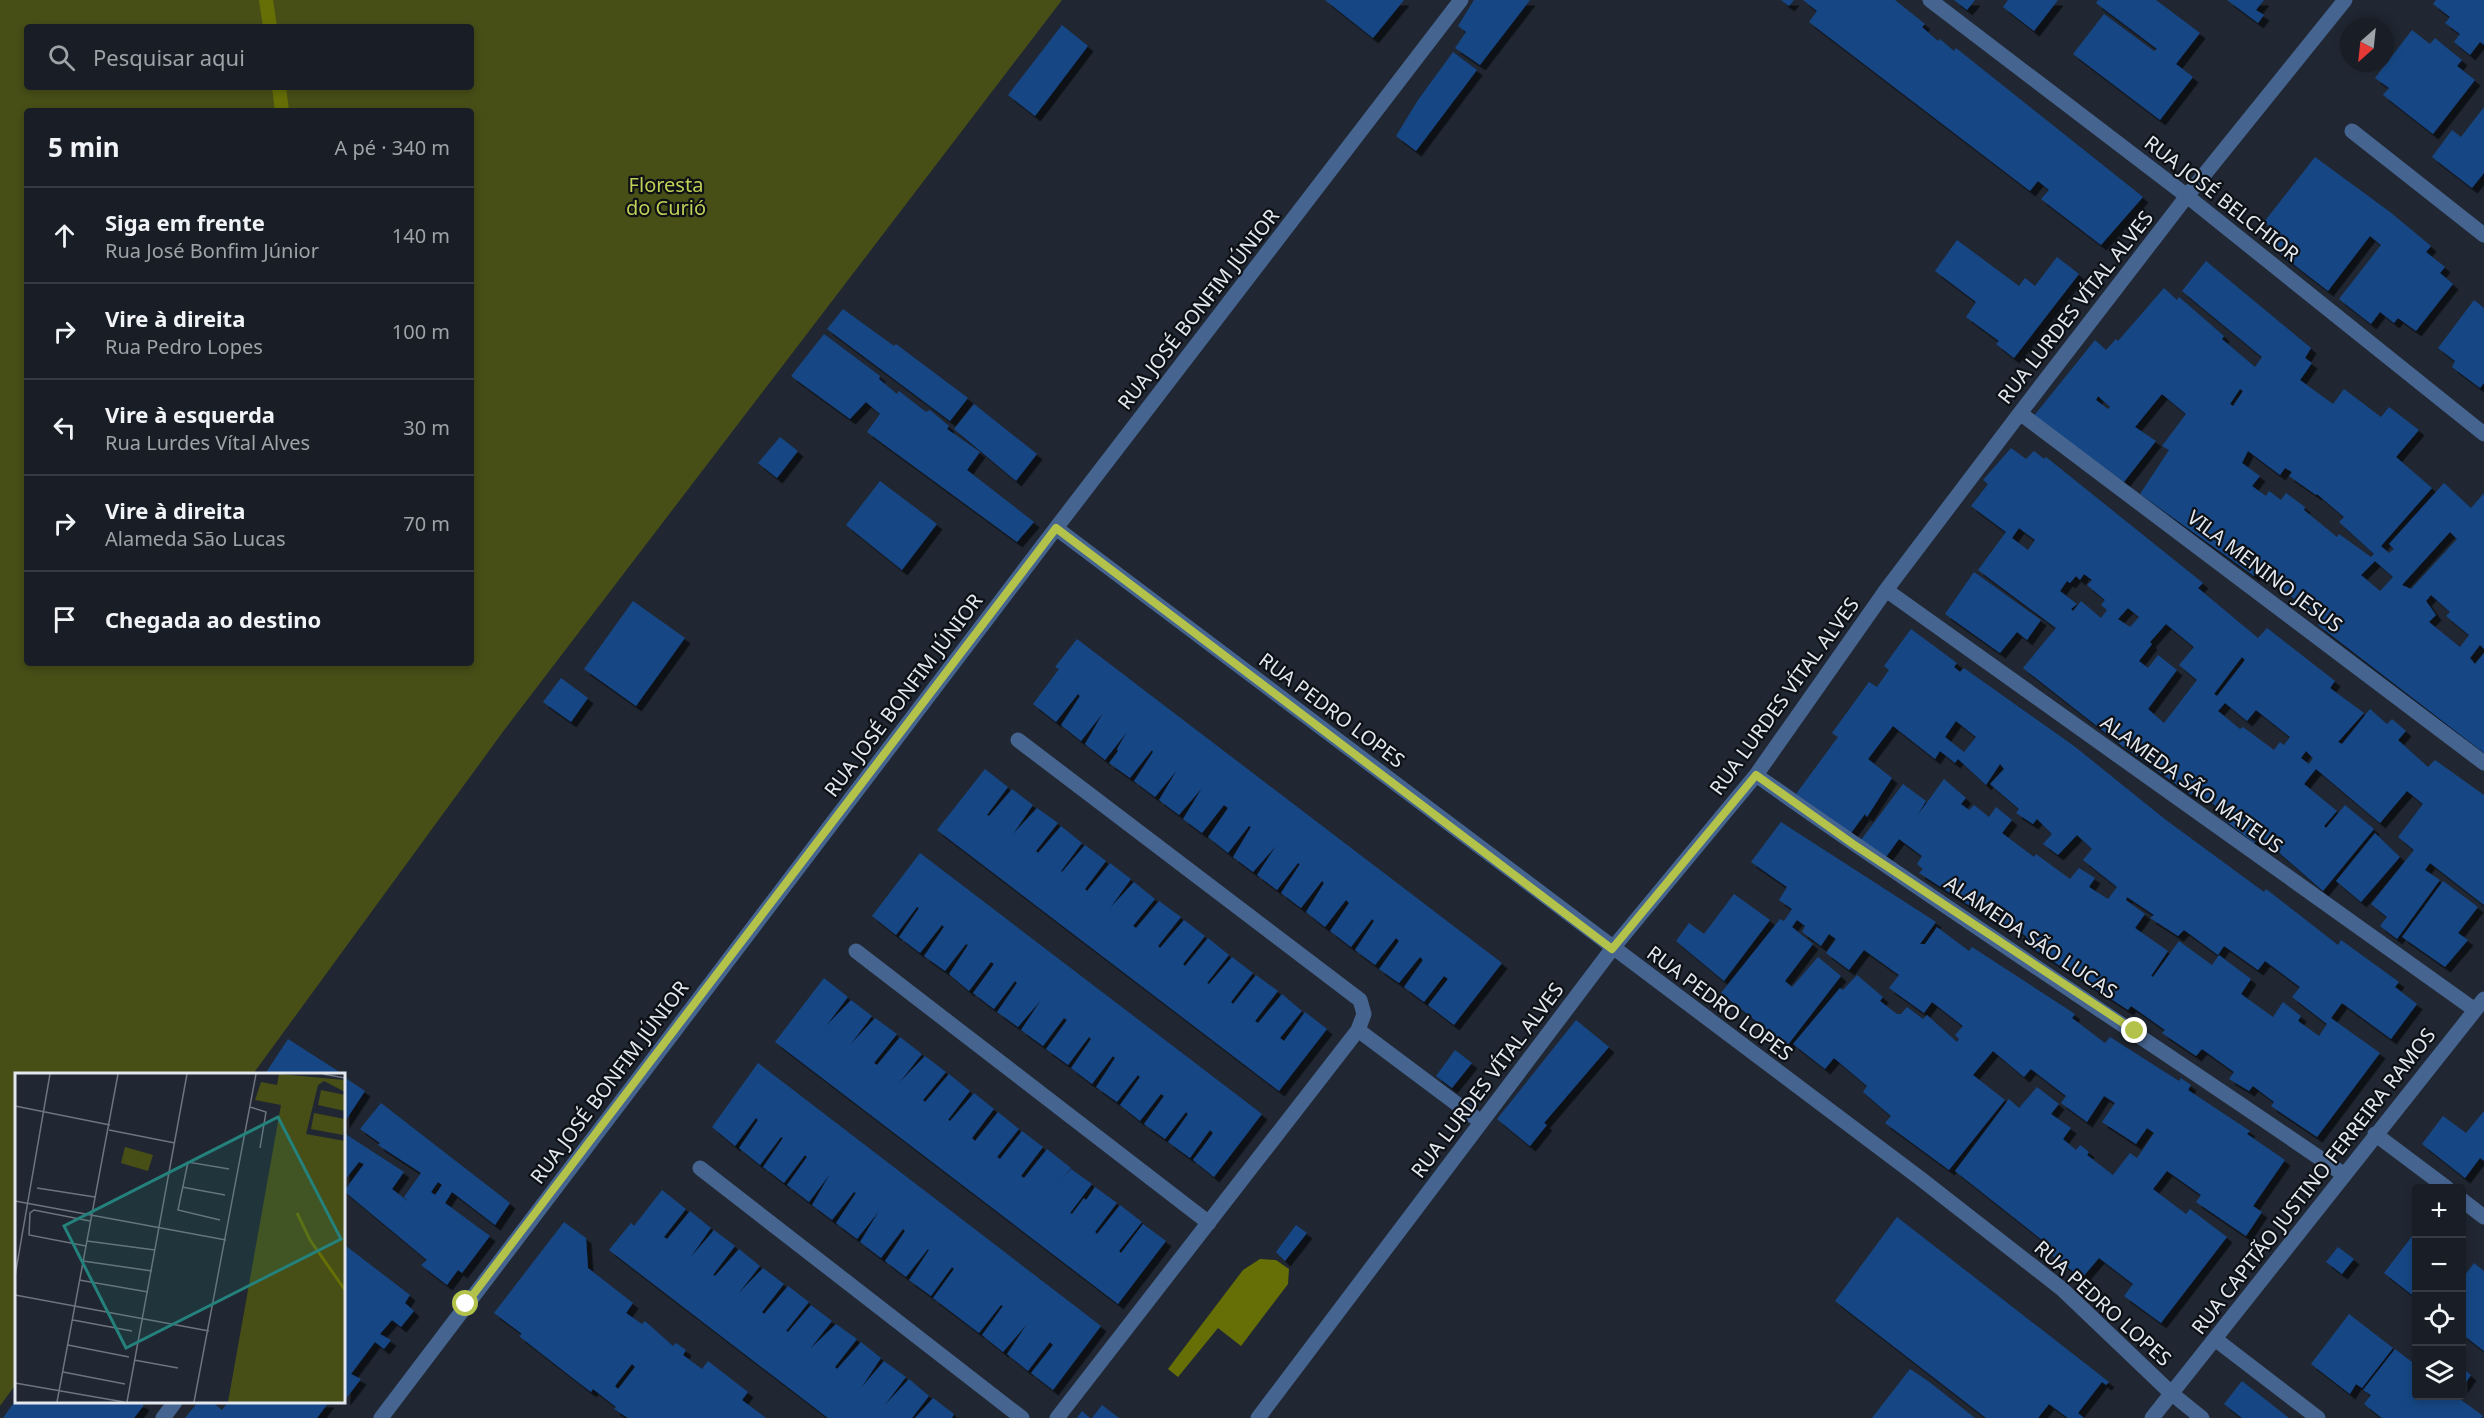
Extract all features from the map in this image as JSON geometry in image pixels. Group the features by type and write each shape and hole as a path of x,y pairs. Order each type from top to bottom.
{"street":[{"name":"RUA JOSÉ BONFIM JÚNIOR","path":"381,1418 1056,528 1461,0"},
{"name":"RUA JOSÉ BELCHIOR","path":"1930,0 2187,196 2484,434"},
{"name":"RUA LURDES VÍTAL ALVES","path":"1258,1418 1612,949 1756,775 1886,590 2020,412 2187,196 2345,0"},
{"path":"2352,131 2484,235"},
{"name":"VILA MENINO JESUS","path":"2020,412 2484,763"},
{"name":"RUA PEDRO LOPES","path":"1056,528 1612,949 1921,1179 2062,1288 2171,1394 2202,1418"},
{"name":"ALAMEDA SÃO MATEUS","path":"1886,590 2480,1005"},
{"path":"1018,740 1360,1000 1364,1014 1358,1030 1057,1418"},
{"name":"ALAMEDA SÃO LUCAS","path":"1756,775 1853,844 2135,1031 2343,1174"},
{"path":"856,951 1209,1222"},
{"name":"RUA CAPITÃO JUSTINO FERREIRA RAMOS","path":"2152,1418 2343,1174 2480,1005"},
{"path":"1358,1030 1481,1122"},
{"path":"2375,1134 2442,1184"},
{"path":"700,1168 1022,1418"},
{"path":"2466,1203 2484,1217"},
{"path":"2215,1339 2318,1418"},
{"path":"163,1418 174,1403"}],"green space":[{"name":"Floresta do Curió","path":"0,0 1062,0 505,729 254,1073 15,1073 15,1385 0,1406"}],"shaded area":[{"path":"1260,1259 1276,1260 1289,1269 1288,1284 1241,1346 1218,1328 1178,1377 1168,1369 1243,1270"}],"building":[{"path":"1325,0 1404,0 1373,38"},
{"path":"1474,0 1530,0 1480,65 1455,48 1466,32 1458,26"},
{"path":"1781,0 1794,0 1789,6"},
{"path":"1803,0 1895,0 1925,24 1922,27 1938,41 1940,39 1954,51 1956,48 2143,197 2101,245 2041,199 2049,190 2038,181 2030,191 1809,22 1817,11"},
{"path":"1954,0 1975,0 1967,10"},
{"path":"2008,0 2058,0 2034,31 2003,7"},
{"path":"2098,0 2156,0 2200,33 2176,64 2193,77 2160,120 2073,54 2104,14 2154,51 2157,49 2096,3"},
{"path":"2227,0 2264,0 2256,10 2264,15 2258,23"},
{"path":"2436,0 2484,0 2484,45 2480,42 2470,55 2454,42 2460,34 2445,23 2450,17 2433,4"},
{"path":"1062,25 1088,46 1035,116 1008,95"},
{"path":"2412,30 2430,44 2435,38 2462,60 2457,66 2475,80 2433,134 2383,95 2389,88 2375,78 2380,72 2394,72 2394,53"},
{"path":"1453,52 1477,70 1416,151 1396,136 1418,100"},
{"path":"2484,107 2484,173 2472,188 2432,157 2452,130 2461,137"},
{"path":"2315,157 2390,212 2431,246 2426,252 2445,267 2440,273 2453,284 2416,331 2398,318 2394,323 2380,312 2371,324 2339,299 2381,245 2370,236 2328,291 2270,246 2279,234 2264,222"},
{"path":"1957,240 2019,286 2025,278 2035,286 2057,257 2079,274 2014,358 1996,344 1999,341 1966,317 1976,302 1935,271"},
{"path":"2206,261 2311,348 2305,358 2312,363 2300,380 2333,404 2344,389 2381,417 2389,407 2419,430 2396,457 2432,488 2381,546 2389,553 2394,549 2389,544 2444,483 2471,508 2484,493 2484,649 2480,645 2470,658 2475,664 2484,653 2484,753 2318,625 2321,621 2259,570 2254,576 2140,494 2169,450 2162,446 2186,414 2162,394 2135,427 2156,441 2124,482 2033,417 2095,340 2106,350 2116,339 2118,341 2164,288 2177,300 2179,297 2224,336 2222,339 2255,367 2262,357 2182,291","holes":["2240,389 2243,391 2233,406 2230,404","2098,396 2110,407 2108,409 2096,400","2248,451 2280,475 2285,468 2292,472 2289,476 2317,494 2344,517 2339,522 2374,554 2371,557 2339,534 2337,537 2304,510 2305,507 2286,493 2281,500 2269,491 2266,496 2252,486 2260,476 2242,463","2450,532 2457,539 2411,589 2402,585","2375,561 2393,577 2380,591 2361,575","2431,595 2450,612 2446,616 2469,635 2460,647 2429,622 2436,615 2426,601"]},
{"path":"2474,300 2484,308 2484,383 2480,388 2452,367 2455,361 2438,348"},
{"path":"843,309 894,346 896,344 968,398 950,421 827,329"},
{"path":"824,334 880,376 879,379 897,394 899,391 926,412 930,410 949,426 947,429 980,452 967,470 1034,522 1017,542 867,432 880,414 866,402 850,419 791,376"},
{"path":"974,404 1037,454 1016,481 954,429"},
{"path":"780,437 798,451 777,478 758,463"},
{"path":"2011,448 2026,459 2034,451 2044,459 2046,457 2203,583 2198,588 2258,638 2267,628 2335,681 2330,688 2364,713 2338,742 2342,744 2370,709 2387,724 2392,719 2406,731 2398,740 2428,767 2435,760 2484,795 2484,905 2430,863 2425,870 2440,880 2397,939 2380,926 2387,917 2371,904 2414,850 2398,837 2423,804 2407,791 2380,823 2316,769 2304,784 2337,811 2324,826 2326,828 2345,805 2374,829 2323,891 2260,836 2254,843 2223,819 2227,814 2194,791 2191,795 2121,745 2023,668 2056,628 1978,570 2006,532 1971,506 1988,484 1983,480","holes":["2019,528 2035,540 2028,550 2012,538","2084,574 2092,580 2087,585 2105,600 2101,605 2107,610 2101,618 2081,601 2073,611 2071,609 2077,604 2060,591 2067,581 2070,583 2076,576 2080,580","2128,608 2139,617 2130,627 2118,619","2166,624 2194,647 2179,665 2197,680 2164,723 2148,709 2177,670 2158,655 2148,668 2139,661 2152,644 2150,642","2242,657 2245,660 2217,696 2214,694","2225,703 2247,721 2256,710 2290,737 2284,745 2280,742 2274,750 2243,727 2240,729 2218,711","2306,751 2313,758 2309,764 2301,758"]},
{"path":"880,481 937,524 902,570 846,525"},
{"path":"1974,572 2041,620 2027,640 2017,632 2000,653 1945,614"},
{"path":"633,601 685,638 636,706 584,669"},
{"path":"1911,629 1957,663 1954,667 1960,672 1964,668 2074,746 2166,820 2264,892 2266,889 2338,945 2341,940 2399,982 2395,987 2417,1004 2391,1039 2342,1003 2331,1018 2380,1053 2317,1137 2271,1106 2274,1102 2253,1086 2249,1091 2229,1079 2234,1072 2202,1049 2196,1056 2162,1033 2165,1030 2131,1006 2128,1010 2023,942 2027,937 2008,923 2004,928 1919,873 1923,869 1917,864 1922,856 1899,839 1886,857 1861,840 1903,784 1926,801 1917,816 1944,779 1966,798 1961,804 1969,810 1974,805 1989,817 1996,807 2012,820 2002,833 2034,857 2036,854 2070,879 2079,868 2095,878 2089,887 2108,899 2117,887 2083,860 2092,849 2077,835 2058,855 2043,844 2052,834 2037,819 2033,824 2016,813 2019,809 1990,784 2004,769 2000,764 1986,785 1958,759 1955,763 1940,751 1935,759 1893,726 1868,759 1892,778 1867,817 1865,814 1851,833 1796,794 1838,737 1832,733 1869,682 1877,687 1889,670 1884,666","holes":["1956,721 1976,737 1964,752 1945,737","2127,897 2154,915 2150,918 2178,936 2184,930 2218,955 2224,946 2258,970 2265,961 2300,987 2292,997 2327,1024 2319,1036 2298,1021 2301,1016 2283,1002 2273,1017 2241,994 2251,979 2219,955 2212,965 2179,941 2153,977 2151,976 2168,951 2135,928 2145,914 2126,900"]},
{"path":"1077,639 1502,963 1454,1025 1428,1005 1448,979 1444,976 1424,1002 1404,987 1423,960 1420,957 1399,983 1379,969 1399,941 1396,938 1375,965 1355,950 1374,921 1372,919 1351,947 1330,931 1349,903 1346,900 1325,927 1306,912 1324,883 1322,881 1301,908 1281,893 1300,864 1298,863 1277,890 1257,875 1276,846 1253,872 1233,857 1251,827 1249,826 1228,853 1208,837 1228,808 1224,805 1202,833 1183,819 1202,788 1179,815 1159,800 1177,770 1155,797 1134,781 1153,752 1152,750 1130,778 1109,763 1127,732 1105,760 1085,744 1103,713 1081,741 1061,725 1080,696 1078,694 1056,722 1033,704 1059,669 1055,667"},
{"path":"561,678 588,698 571,722 543,702"},
{"path":"985,769 1008,787 987,815 989,816 1012,789 1033,805 1013,834 1037,808 1058,823 1036,851 1038,853 1061,826 1082,843 1062,872 1085,845 1106,861 1085,889 1087,891 1110,863 1131,879 1110,908 1134,882 1155,899 1133,926 1136,928 1159,901 1181,917 1158,946 1160,948 1184,920 1205,936 1183,964 1185,966 1208,938 1229,955 1207,983 1209,984 1232,957 1253,973 1231,1002 1233,1004 1256,975 1278,991 1255,1021 1258,1023 1282,994 1302,1011 1280,1038 1284,1041 1305,1012 1327,1029 1279,1091 937,830"},
{"path":"1781,822 1936,922 1920,944 1925,944 1937,927 1969,951 1972,947 2075,1014 2072,1018 2105,1043 2110,1037 2179,1081 2181,1078 2191,1085 2188,1090 2250,1131 2247,1134 2285,1160 2253,1206 2262,1212 2246,1236 2196,1202 2201,1195 2167,1171 2153,1189 2186,1214 2190,1209 2227,1237 2161,1323 2124,1296 2133,1284 2099,1258 2082,1278 2052,1256 2056,1251 1955,1171 2009,1099 2019,1108 2037,1087 2059,1104 2051,1114 2071,1128 2063,1139 2076,1150 2080,1145 2089,1152 2087,1155 2113,1175 2130,1153 2137,1158 2154,1133 2147,1128 2136,1144 2102,1122 2115,1103 2104,1096 2087,1122 2061,1103 2066,1096 2031,1069 2024,1077 1993,1051 1973,1075 2005,1100 1949,1170 1885,1123 1891,1116 1863,1092 1867,1086 1834,1058 1825,1069 1793,1044 1840,988 1843,990 1857,975 1883,997 1880,1001 1897,1014 1901,1014 1907,1007 1923,1019 1927,1015 1957,1042 1959,1039 1955,1035 1963,1026 1932,1002 1924,1013 1889,988 1899,975 1864,950 1849,970 1826,953 1836,939 1829,934 1821,946 1802,932 1805,926 1797,920 1792,927 1813,944 1785,981 1792,987 1818,957 1841,976 1787,1046 1721,993 1780,919 1784,921 1792,909 1779,900 1787,887 1751,862"},
{"path":"2375,833 2400,857 2361,902 2336,881"},
{"path":"920,853 1262,1114 1214,1177 1193,1160 1213,1133 1210,1130 1190,1158 1168,1142 1188,1114 1186,1112 1165,1139 1144,1124 1164,1096 1161,1094 1140,1121 1120,1105 1140,1077 1138,1075 1117,1102 1096,1087 1115,1058 1113,1056 1092,1084 1071,1068 1091,1039 1089,1037 1068,1065 1046,1049 1067,1020 1064,1018 1043,1046 1021,1030 1041,1000 1018,1027 997,1012 1017,983 1015,981 994,1009 973,993 994,964 991,962 969,991 949,974 968,945 966,944 945,971 924,956 944,927 942,925 920,953 899,937 919,908 917,907 896,935 872,916"},
{"path":"2443,881 2478,907 2458,933 2468,940 2445,967 2402,937"},
{"path":"1734,894 1770,920 1724,981 1676,941 1689,923 1704,934"},
{"path":"824,978 848,997 826,1026 851,1000 872,1016 850,1045 875,1018 897,1034 874,1063 877,1065 900,1037 922,1054 899,1083 925,1056 946,1072 923,1100 925,1102 949,1074 970,1091 948,1120 950,1121 974,1093 994,1109 972,1138 975,1141 998,1112 1019,1129 997,1157 1000,1159 1022,1131 1043,1147 1021,1176 1024,1178 1047,1149 1071,1168 1061,1180 1071,1169 1092,1184 1070,1213 1072,1214 1084,1198 1086,1200 1095,1187 1117,1203 1095,1232 1097,1234 1120,1205 1142,1222 1119,1251 1121,1253 1143,1224 1166,1241 1118,1304 775,1042"},
{"path":"1576,1020 1609,1047 1544,1123 1547,1125 1530,1146 1497,1119"},
{"path":"288,1039 341,1073 266,1073"},
{"path":"1455,1050 1472,1063 1452,1088 1436,1076"},
{"path":"758,1063 1101,1326 1053,1390 1031,1373 1053,1345 1050,1342 1028,1371 1007,1354 1027,1324 1003,1352 982,1335 1003,1306 1001,1305 979,1333 933,1298 954,1269 952,1267 931,1296 909,1280 928,1249 906,1277 885,1261 905,1231 903,1229 881,1258 860,1242 879,1211 857,1239 836,1223 856,1193 854,1192 832,1220 812,1205 830,1174 809,1202 787,1185 807,1157 805,1155 784,1183 763,1167 783,1138 781,1137 760,1165 739,1148 758,1120 756,1118 735,1146 712,1127"},
{"path":"345,1078 365,1091 345,1121"},
{"path":"381,1103 510,1203 495,1225 452,1192 445,1203 490,1236 462,1273 458,1270 447,1285 421,1265 427,1260 345,1192 364,1164 359,1162 345,1180 345,1134 404,1172 392,1189 409,1202 404,1197 421,1173 378,1145 380,1143 360,1129","holes":["438,1182 442,1185 435,1195 431,1192"]},
{"path":"2484,1111 2484,1161 2480,1158 2465,1178 2422,1144 2443,1116 2466,1133"},
{"path":"662,1190 686,1209 664,1237 667,1239 690,1211 711,1228 690,1258 714,1230 735,1246 713,1275 715,1276 739,1249 760,1266 738,1294 763,1268 784,1284 762,1312 764,1314 788,1286 809,1302 786,1331 788,1332 811,1305 832,1321 810,1349 836,1324 857,1339 835,1367 837,1369 861,1342 881,1358 861,1388 884,1361 906,1377 884,1406 909,1379 929,1396 912,1418 828,1418 609,1250 631,1223 634,1226"},
{"path":"1897,1217 2109,1382 2106,1385 2102,1382 2078,1413 2084,1418 2068,1418 2049,1404 2038,1418 1986,1418 1835,1301"},
{"path":"564,1222 586,1238 588,1268 633,1303 626,1313 642,1324 645,1321 673,1346 676,1343 686,1350 683,1355 702,1369 708,1361 748,1392 742,1400 766,1418 628,1418 614,1409 616,1407 593,1389 591,1392 519,1336 522,1334 494,1313","holes":["632,1364 635,1367 618,1389 615,1386"]},
{"path":"1296,1225 1307,1233 1285,1261 1276,1252"},
{"path":"2412,1236 2412,1295 2384,1273"},
{"path":"346,1246 410,1295 405,1303 414,1311 401,1327 392,1320 380,1334 391,1340 384,1349 375,1342 351,1374 361,1379 345,1400"},
{"path":"2338,1247 2354,1259 2342,1274 2326,1262"},
{"path":"2474,1263 2484,1271 2484,1351 2466,1337 2466,1274"},
{"path":"2349,1314 2393,1348 2362,1388 2356,1384 2350,1394 2311,1364"},
{"path":"2395,1349 2412,1362 2412,1400 2461,1400 2483,1416 2482,1418 2382,1418 2364,1404 2371,1395 2363,1390"},
{"path":"1910,1369 1928,1381 1975,1418 1872,1418"},
{"path":"2466,1371 2471,1375 2466,1382"},
{"path":"2242,1381 2289,1418 2242,1418 2224,1404"},
{"path":"933,1398 954,1414 952,1418 915,1418"},
{"path":"15,1401 15,1403 141,1403 144,1405 134,1418 3,1418"},
{"path":"197,1403 213,1403 222,1410 227,1403 328,1403 317,1418 185,1418"},
{"path":"1102,1405 1119,1418 1092,1418"},
{"path":"1082,1411 1090,1418 1077,1418"}],"waterway":[{"path":"266,0 270,24"},
{"path":"279,90 282,108"}],"route":[{"path":"466,1304 1056,528 1612,949 1756,775 1853,844 2135,1031"}]}
